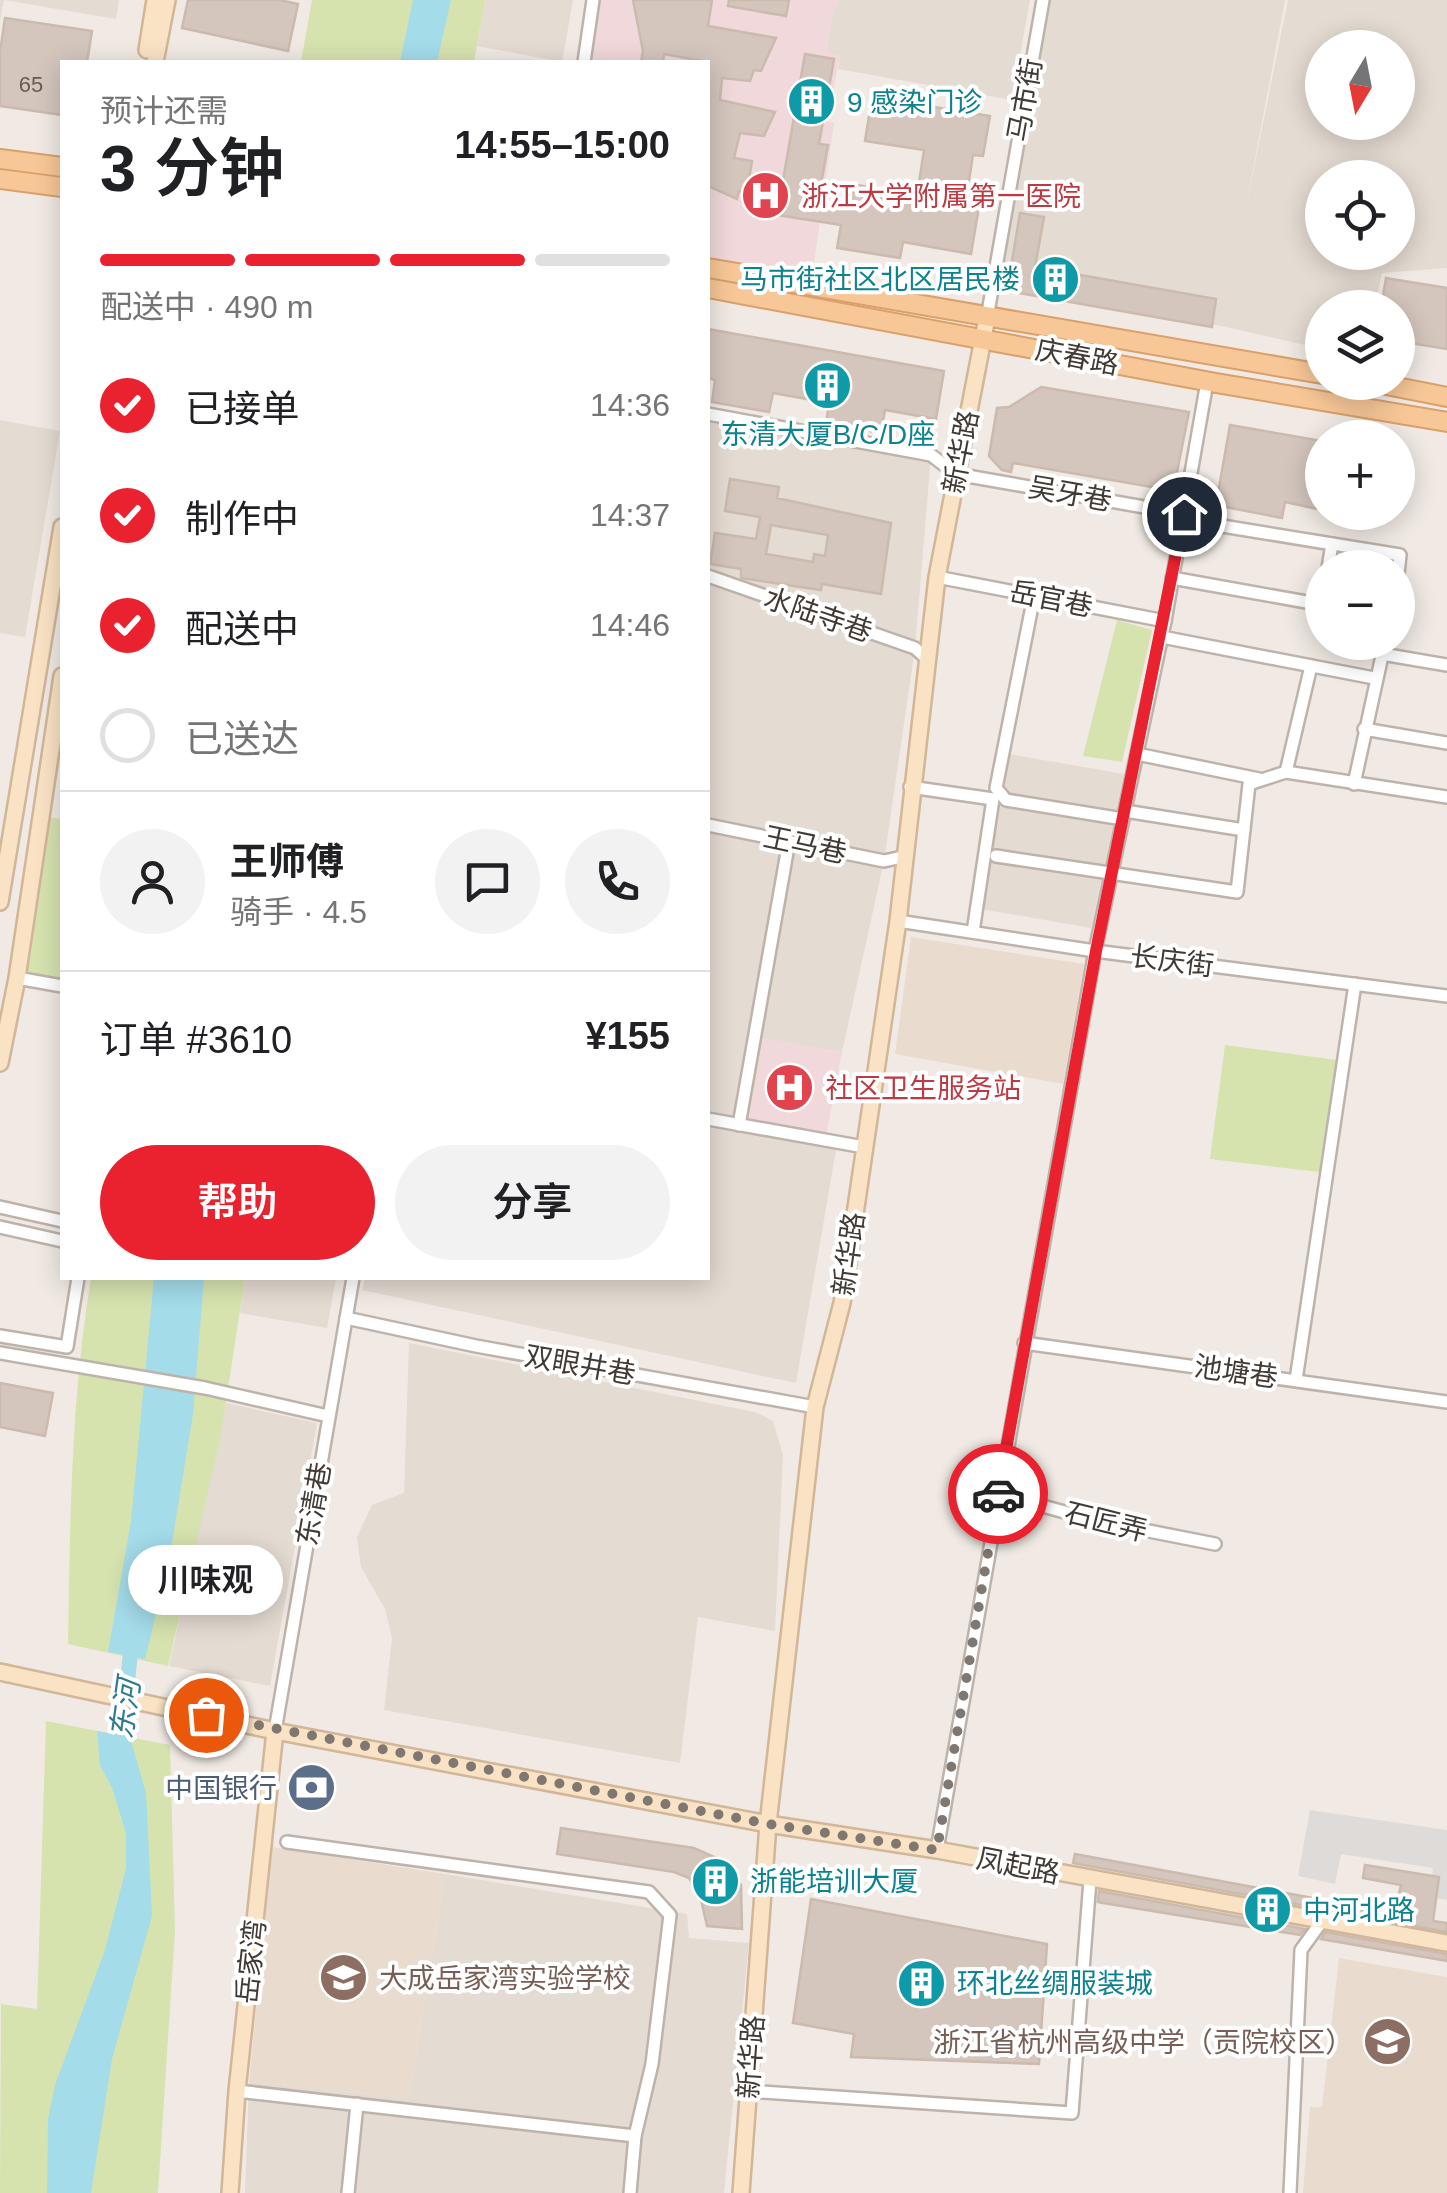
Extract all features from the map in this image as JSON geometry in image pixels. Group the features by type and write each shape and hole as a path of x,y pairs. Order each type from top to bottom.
{"main road":[{"path":"144,60 155,0"},
{"path":"154,60 167,0"},
{"path":"0,159 60,168"},
{"path":"0,179 60,187"},
{"name":"庆春路","path":"710,268 1305,371"},
{"name":"庆春路","path":"710,288 1207,382 1447,422"},
{"name":"新华路","path":"741,2193 768,1824 815,1407 842,1303 898,921 902,857 937,577 987,318"},
{"path":"1415,391 1447,398"},
{"path":"0,902 60,539"},
{"path":"0,1063 17,978 60,689"},
{"name":"凤起路","path":"0,1672 275,1731 768,1824 937,1850 1447,1943"},
{"name":"岳家湾","path":"230,2193 275,1731"}],"street":[{"path":"584,60 593,0"},
{"name":"马市街","path":"987,318 1043,0"},
{"path":"937,1850 1096,951 1165,622 1207,382"},
{"name":"吴牙巷","path":"710,414 931,455 956,474 1369,550"},
{"path":"1331,550 1332,544"},
{"name":"水陆寺巷","path":"710,577 914,648 926,658"},
{"name":"岳官巷","path":"937,577 1165,622"},
{"path":"1172,578 1305,602"},
{"path":"1034,596 996,788 1006,800 1244,830"},
{"path":"1162,637 1374,678"},
{"path":"1415,656 1447,665"},
{"path":"1354,784 1379,660"},
{"path":"1286,772 1311,666"},
{"path":"1364,729 1447,744"},
{"path":"1137,754 1259,779"},
{"path":"996,856 1237,892 1249,784 1259,779 1286,772 1447,798"},
{"path":"910,787 993,799 973,932"},
{"name":"王马巷","path":"710,825 884,861 902,857"},
{"path":"739,1124 789,841"},
{"name":"长庆街","path":"898,921 1447,996"},
{"path":"17,978 60,986"},
{"path":"1296,1380 1355,984"},
{"path":"710,1118 864,1147"},
{"path":"0,1207 60,1221"},
{"path":"0,1227 60,1240"},
{"path":"0,1336 67,1347 78,1280"},
{"name":"东清巷","path":"275,1731 353,1280"},
{"name":"双眼井巷","path":"346,1318 476,1346 815,1407"},
{"name":"池塘巷","path":"1024,1344 1447,1402"},
{"path":"0,1353 205,1388 328,1416"},
{"name":"石匠弄","path":"998,1494 1114,1525 1215,1544"},
{"path":"286,1842 649,1892 670,1914 652,2064 636,2136 630,2193"},
{"path":"748,2090 1072,2113 1090,1880"},
{"path":"1290,2193 1301,1950 1322,1921"},
{"path":"237,2091 636,2136"},
{"path":"348,2193 356,2104"}],"shaded area":[{"path":"4,0 119,0 116,19"},
{"path":"485,0 573,0 562,60 477,46"},
{"name":"浙江大学附属第一医院","path":"593,0 839,0 833,11 826,50 840,55 827,121 834,123 811,284 710,268 710,60 584,60"},
{"path":"839,0 1030,0 1012,100 838,69 840,55 826,51 833,11"},
{"path":"1044,0 1285,0 1245,212 1288,0 1447,0 1447,268 1382,273 1378,290 1305,290 1305,345 1222,326 991,288"},
{"path":"710,414 931,455 915,648 884,861 842,1052 755,1037 739,1124 837,1144 796,1383 362,1290 364,1280 710,1280"},
{"path":"0,420 60,431 25,637 0,633"},
{"path":"1003,753 1124,774 1091,928 981,909"},
{"path":"911,937 1084,964 1063,1084 895,1054"},
{"name":"社区卫生服务站","path":"754,1036 842,1052 825,1142 739,1125"},
{"path":"245,1280 336,1280 327,1328 240,1313"},
{"path":"409,1343 755,1412 773,1421 783,1455 775,1631 698,1617 680,1763 384,1710 392,1638 385,1609 361,1567 357,1537 372,1505 404,1493"},
{"path":"226,1403 317,1423 270,1686 169,1666"},
{"path":"1310,1810 1447,1830 1447,1900 1429,1897 1433,1868 1341,1854 1335,1884 1298,1876"},
{"name":"大成岳家湾实验学校","path":"272,1847 445,1874 409,2098 249,2082"},
{"path":"445,1874 687,1914 689,1938 749,1943 724,2193 245,2193 249,2082 409,2098"},
{"name":"浙江省杭州高级中学（贡院校区）","path":"1339,1958 1447,1977 1447,2193 1303,2193 1310,2107 1322,2107"}],"green space":[{"path":"312,0 485,0 474,60 301,60"},
{"path":"1117,620 1152,630 1122,762 1083,756"},
{"path":"39,816 60,819 60,986 17,978"},
{"path":"1225,1045 1344,1061 1327,1173 1210,1159"},
{"path":"91,1280 245,1280 221,1434 168,1666 68,1644 75,1414"},
{"path":"46,1721 170,1745 175,1930 158,2193 0,2193 1,2004 37,2009"}],"water":[{"path":"413,0 451,0 437,60 400,60"},
{"path":"154,1280 204,1280 193,1414 170,1555 145,1659 108,1652 131,1521"},
{"path":"97,1731 130,1737 146,1793 152,1916 112,2059 91,2193 47,2193 48,2119 55,2085 105,1950 126,1868 126,1833 100,1765"}],"building":[{"path":"188,0 280,0 298,4 288,51 182,28"},
{"path":"633,0 712,0 708,26 776,38 761,71 754,70 750,81 722,78 720,100 775,112 764,136 740,133 734,158 752,161 747,192 739,191 737,199 710,187 710,60 664,54 663,60 641,60"},
{"path":"729,0 789,0 786,16 728,6"},
{"path":"5,18 92,31 87,60 60,60 60,115 0,106 0,52"},
{"path":"805,54 834,59 819,144 828,145 818,201 841,205 845,183 917,195 924,150 865,141 872,97 990,116 983,156 973,155 967,193 981,195 971,254 903,242 900,258 837,248 841,225 777,215"},
{"name":"马市街社区北区居民楼","path":"1020,213 1044,217 1035,267 1216,299 1212,327 1007,291"},
{"path":"1386,278 1447,288 1447,349 1415,344 1415,290 1384,290"},
{"name":"东清大厦B/C/D座","path":"710,329 944,371 936,419 885,410 881,433 826,423 829,403 773,393 769,412 712,402 715,380 710,379"},
{"path":"1041,387 1189,412 1175,482 1163,489 1013,463 1011,472 1002,470 989,456 997,408 1009,407"},
{"path":"1230,425 1305,438 1305,506 1285,502 1282,518 1220,506 1217,499"},
{"path":"730,479 779,487 777,498 891,523 881,594 822,584 821,590 741,578 741,569 710,564 715,533 756,539 760,517 725,511","holes":["771,525 828,535 825,556 814,554 813,562 766,554"]},
{"path":"0,1383 53,1393 45,1436 0,1427"},
{"name":"浙能培训大厦","path":"561,1828 694,1848 721,1860 741,1885 742,1929 707,1926 700,1895 689,1878 674,1872 557,1854"},
{"path":"1075,1854 1394,1913 1401,1885 1363,1878 1365,1865 1439,1877 1433,1921 1447,1923 1447,1932 1073,1863"},
{"path":"1099,1891 1305,1929 1300,1935 1103,1903 1098,1902"},
{"name":"环北丝绸服装城","path":"811,1899 1047,1944 1039,2064 851,2057 854,2034 793,2023"},
{"path":"1325,1932 1447,1954 1447,1961 1321,1939"}],"waterway":[{"name":"东河","path":"120,1754 132,1638"}],"way so far":[{"path":"206,1715 768,1824 937,1850 998,1494"}],"place":[{"name":"9 感染门诊","path":"812,102"},
{"name":"浙江大学附属第一医院","path":"766,196"},
{"name":"马市街社区北区居民楼","path":"1055,279"},
{"name":"东清大厦B/C/D座","path":"828,386"},
{"name":"社区卫生服务站","path":"790,1088"},
{"name":"川味观","path":"206,1715"},
{"name":"中国银行","path":"312,1788"},
{"name":"浙能培训大厦","path":"715,1881"},
{"name":"中河北路","path":"1268,1910"},
{"name":"大成岳家湾实验学校","path":"344,1978"},
{"name":"环北丝绸服装城","path":"922,1983"},
{"name":"浙江省杭州高级中学（贡院校区）","path":"1388,2042"}],"route":[{"path":"998,1494 1096,951 1184,514"}]}
